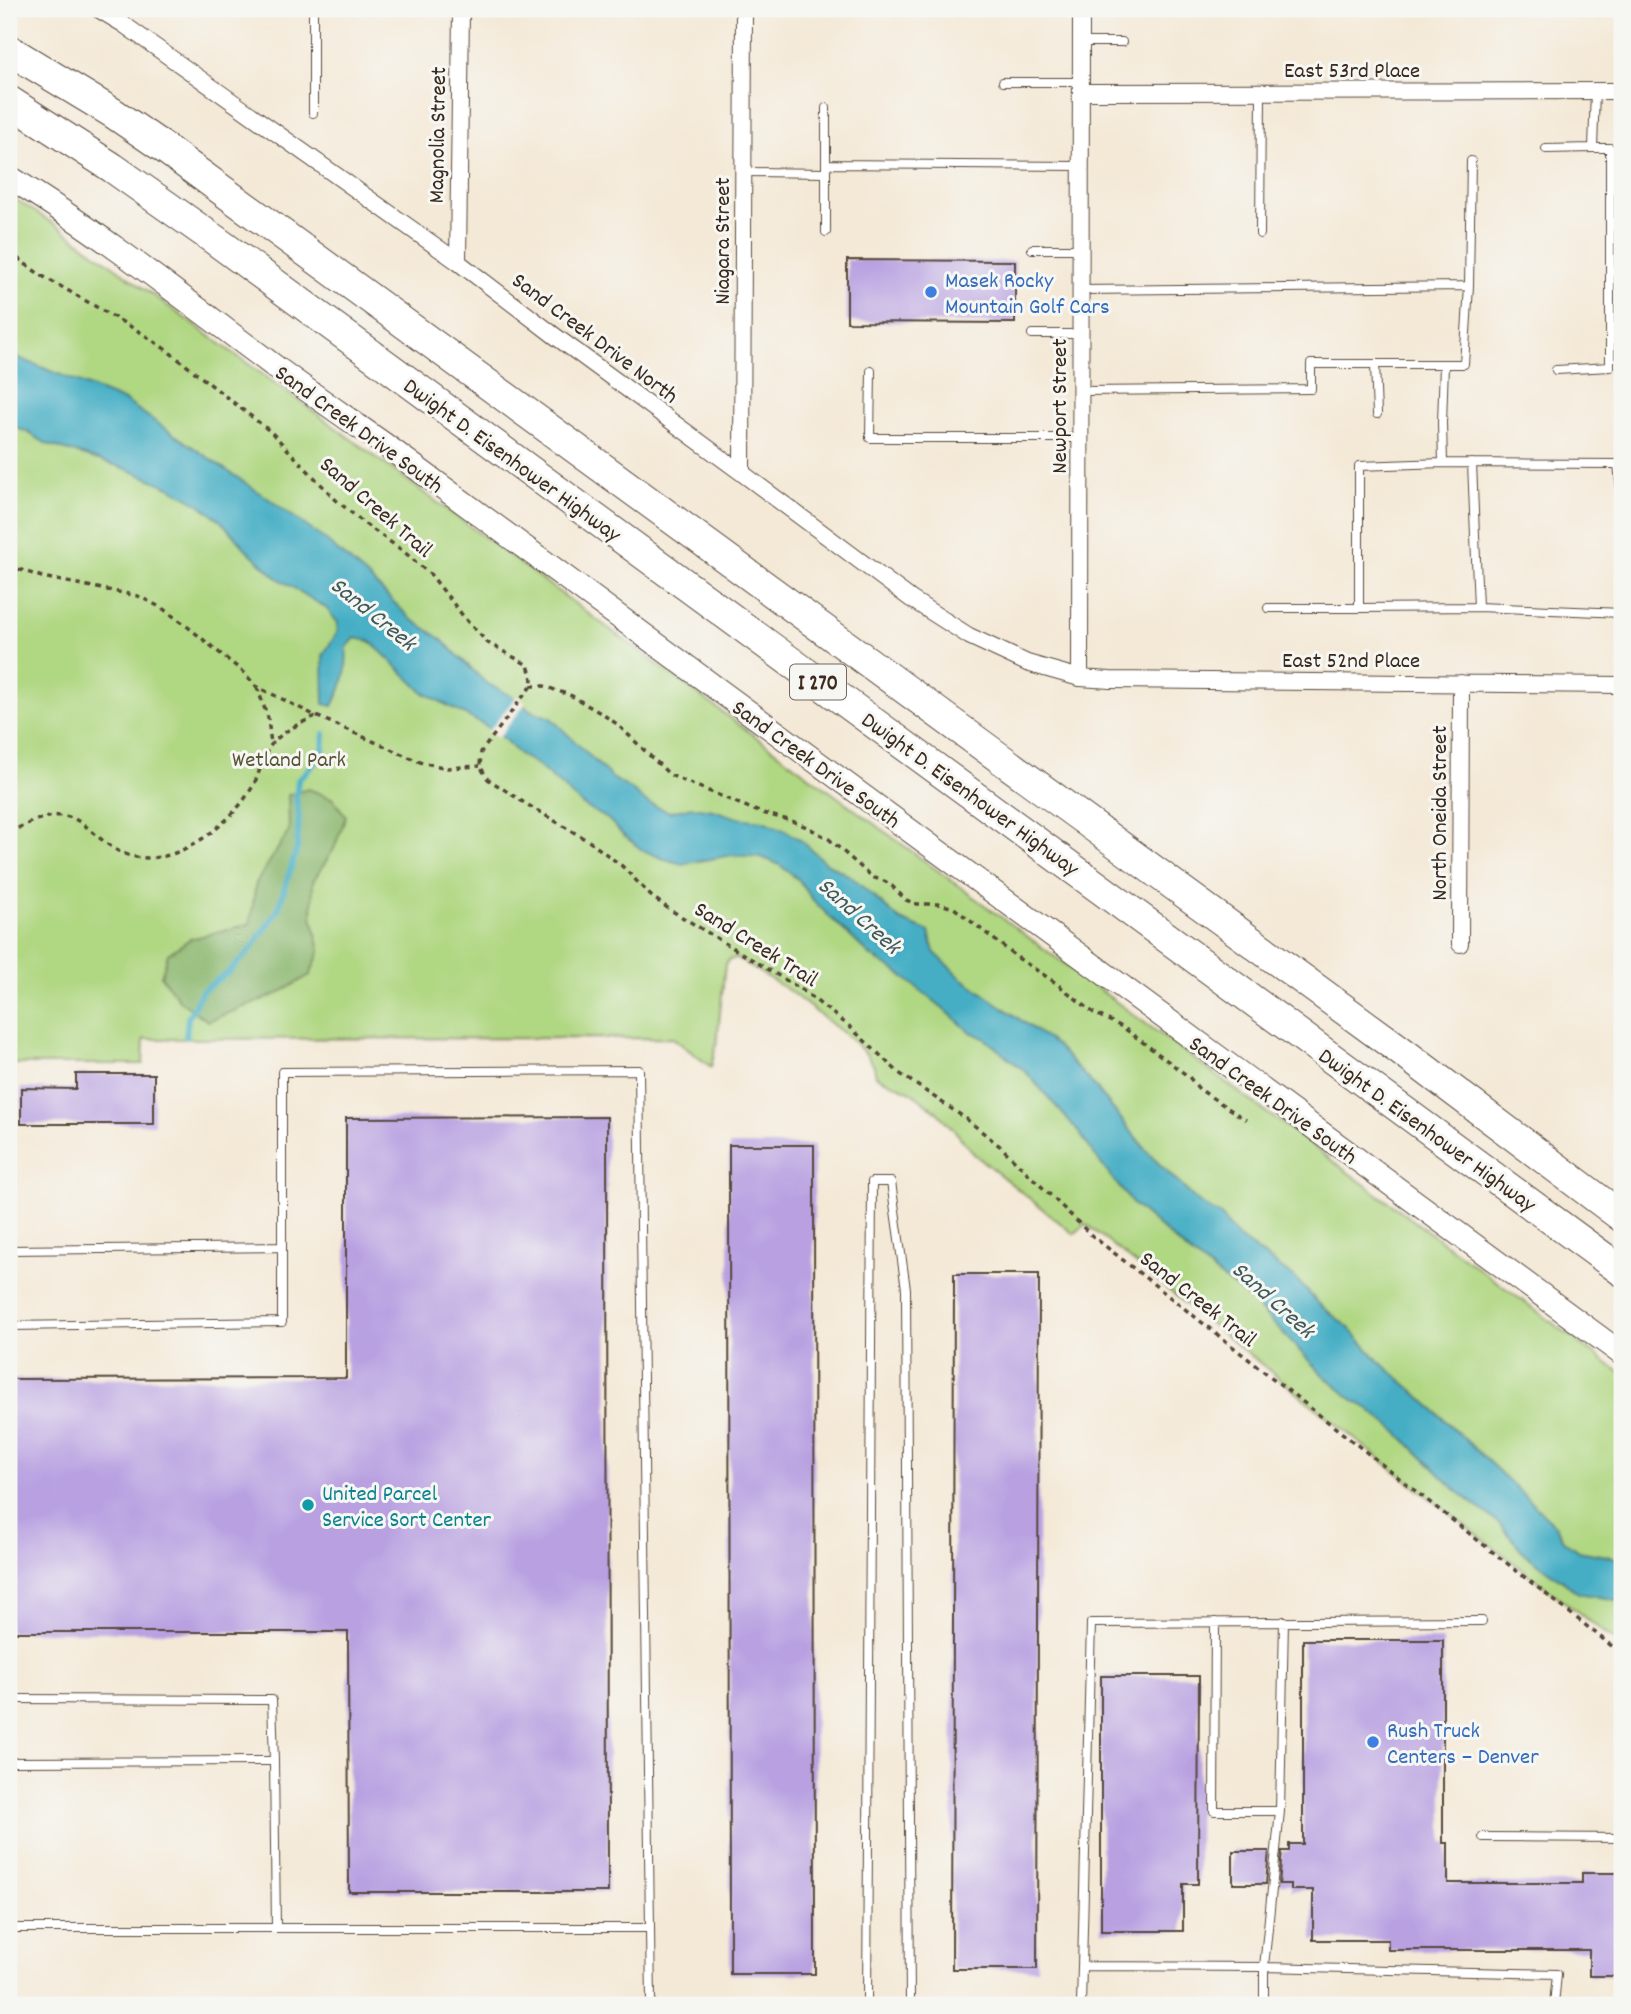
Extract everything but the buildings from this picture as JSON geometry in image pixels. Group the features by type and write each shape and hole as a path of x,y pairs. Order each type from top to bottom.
{"highway":[{"name":"Dwight D. Eisenhower Highway","path":"9,50 113,113 167,150 1368,1027 1622,1217"},
{"name":"Dwight D. Eisenhower Highway","path":"9,102 113,168 215,240 1622,1271"}],"main road":[{"name":"Sand Creek Drive South","path":"9,177 107,241 1622,1354"}],"street":[{"name":"Sand Creek Drive North","path":"98,9 123,24 458,262 555,337 911,599 968,636 1027,663 1080,678"},
{"name":"Magnolia Street","path":"458,262 461,9"},
{"name":"Niagara Street","path":"743,473 744,9"},
{"name":"Newport Street","path":"1080,678 1081,9"},
{"name":"East 53rd Place","path":"1081,87 1261,92 1622,91"},
{"name":"East 52nd Place","path":"1080,678 1622,685"},
{"name":"North Oneida Street","path":"1460,944 1461,683"}],"lane":[{"path":"313,9 313,113"},
{"path":"1081,42 1122,42"},
{"path":"1003,82 1081,87"},
{"path":"1593,148 1595,91"},
{"path":"1260,234 1261,92"},
{"path":"826,108 826,232"},
{"path":"1546,149 1610,148 1610,367 1556,370"},
{"path":"1080,391 1311,389 1311,364 1464,364 1469,286 1471,161"},
{"path":"744,172 826,168 1081,166"},
{"path":"1032,249 1081,250"},
{"path":"1081,290 1469,286"},
{"path":"1032,334 1081,334"},
{"path":"1443,463 1444,364"},
{"path":"1376,365 1377,414"},
{"path":"871,371 870,438 1080,438"},
{"path":"1360,608 1360,466 1443,463 1618,464 1622,502"},
{"path":"1472,463 1478,607"},
{"path":"1268,608 1478,607 1622,613"},
{"path":"9,1326 282,1322 282,1072 639,1070 651,2005"},
{"path":"867,2005 872,1182 891,1182 906,1289 910,2005"},
{"path":"9,1250 282,1247"},
{"path":"1264,2005 1264,1967 1280,1811 1284,1621"},
{"path":"1081,2005 1091,1623 1482,1621"},
{"path":"1215,1622 1213,1811 1280,1811"},
{"path":"9,1699 272,1700 276,1928"},
{"path":"9,1762 274,1761"},
{"path":"1483,1837 1622,1838"},
{"path":"9,1928 650,1928"},
{"path":"1082,1966 1557,1974 1554,2005"}],"path":[{"name":"Sand Creek Trail","path":"9,252 39,274 113,315 168,351 271,432 335,500 431,575 488,643 528,665 531,686"},
{"path":"9,566 42,577 138,596 162,608 243,671 257,687 268,718 271,745"},
{"path":"257,687 420,762 447,768 480,766 481,752 531,686 544,686 572,696 617,724 670,775 759,812 807,827 829,839 859,867 872,877 884,880 906,900 917,904 940,904 954,908 1018,958 1094,1013 1124,1028 1189,1077 1199,1089 1246,1120"},
{"path":"9,833 37,820 52,816 65,817 78,820 118,852 131,857 160,858 176,853 194,844 239,807 271,745 293,727 316,716"},
{"name":"Sand Creek Trail","path":"480,766 488,779 569,829 622,866 651,896 768,967 849,1026 898,1073 965,1118 1001,1147 1090,1234 1622,1654"},
{"path":"239,807 244,811"}],"green space":[{"name":"Wetland Park","path":"9,195 62,229 313,411 1622,1374 1622,1559 1578,1551 1563,1540 1556,1526 1378,1360 1349,1328 1320,1305 1295,1278 1236,1236 1222,1217 1198,1202 1150,1155 1096,1088 1057,1046 960,977 933,952 929,932 900,920 850,876 826,863 811,850 792,876 798,879 813,900 871,956 896,971 969,1031 984,1038 1026,1072 1078,1131 1133,1204 1192,1255 1250,1299 1323,1375 1398,1433 1456,1490 1502,1526 1525,1554 1579,1593 1622,1601 1622,1646 1410,1483 1086,1224 1074,1234 974,1154 936,1111 909,1091 876,1076 868,1056 851,1039 788,990 736,958 725,965 717,1042 711,1067 673,1038 144,1039 143,1064 9,1064"},
{"path":"308,789 332,798 346,816 334,849 313,881 312,916 320,951 310,975 277,994 208,1021 180,1001 161,976 168,954 190,939 250,924 256,883 289,831 288,795"}],"water":[{"name":"Sand Creek","path":"9,354 125,401 269,499 324,539 411,619 440,638 486,683 510,695 530,710 551,718 611,777 647,803 670,812 692,807 713,810 738,818 763,821 784,830 802,841 826,863 850,876 900,920 929,932 934,952 960,977 1057,1046 1096,1088 1150,1155 1198,1202 1222,1217 1236,1236 1295,1278 1320,1305 1349,1328 1378,1360 1556,1526 1563,1540 1578,1551 1622,1559 1622,1601 1579,1593 1525,1554 1502,1526 1456,1490 1398,1433 1323,1375 1250,1299 1192,1255 1133,1204 1078,1131 1026,1072 984,1038 969,1031 896,971 871,956 813,900 798,879 778,864 761,857 732,855 683,864 642,850 608,819 584,806 536,764 520,755 486,726 424,693 370,641 355,638 347,647 346,669 341,689 333,706 324,704 323,655 337,633 338,623 326,608 276,577 222,522 199,504 169,487 124,468 47,444 9,425"}],"pier":[{"path":"517,696 526,703 498,738 488,732"}],"waterway":[{"path":"186,1037 188,1018 202,991 230,971 251,949 278,910 297,848 298,780 323,754 324,734"}],"place":[{"name":"Masek Rocky Mountain Golf Cars","path":"931,292"},
{"name":"United Parcel Service Sort Center","path":"308,1505"},
{"name":"Rush Truck Centers – Denver","path":"1373,1742"}]}
